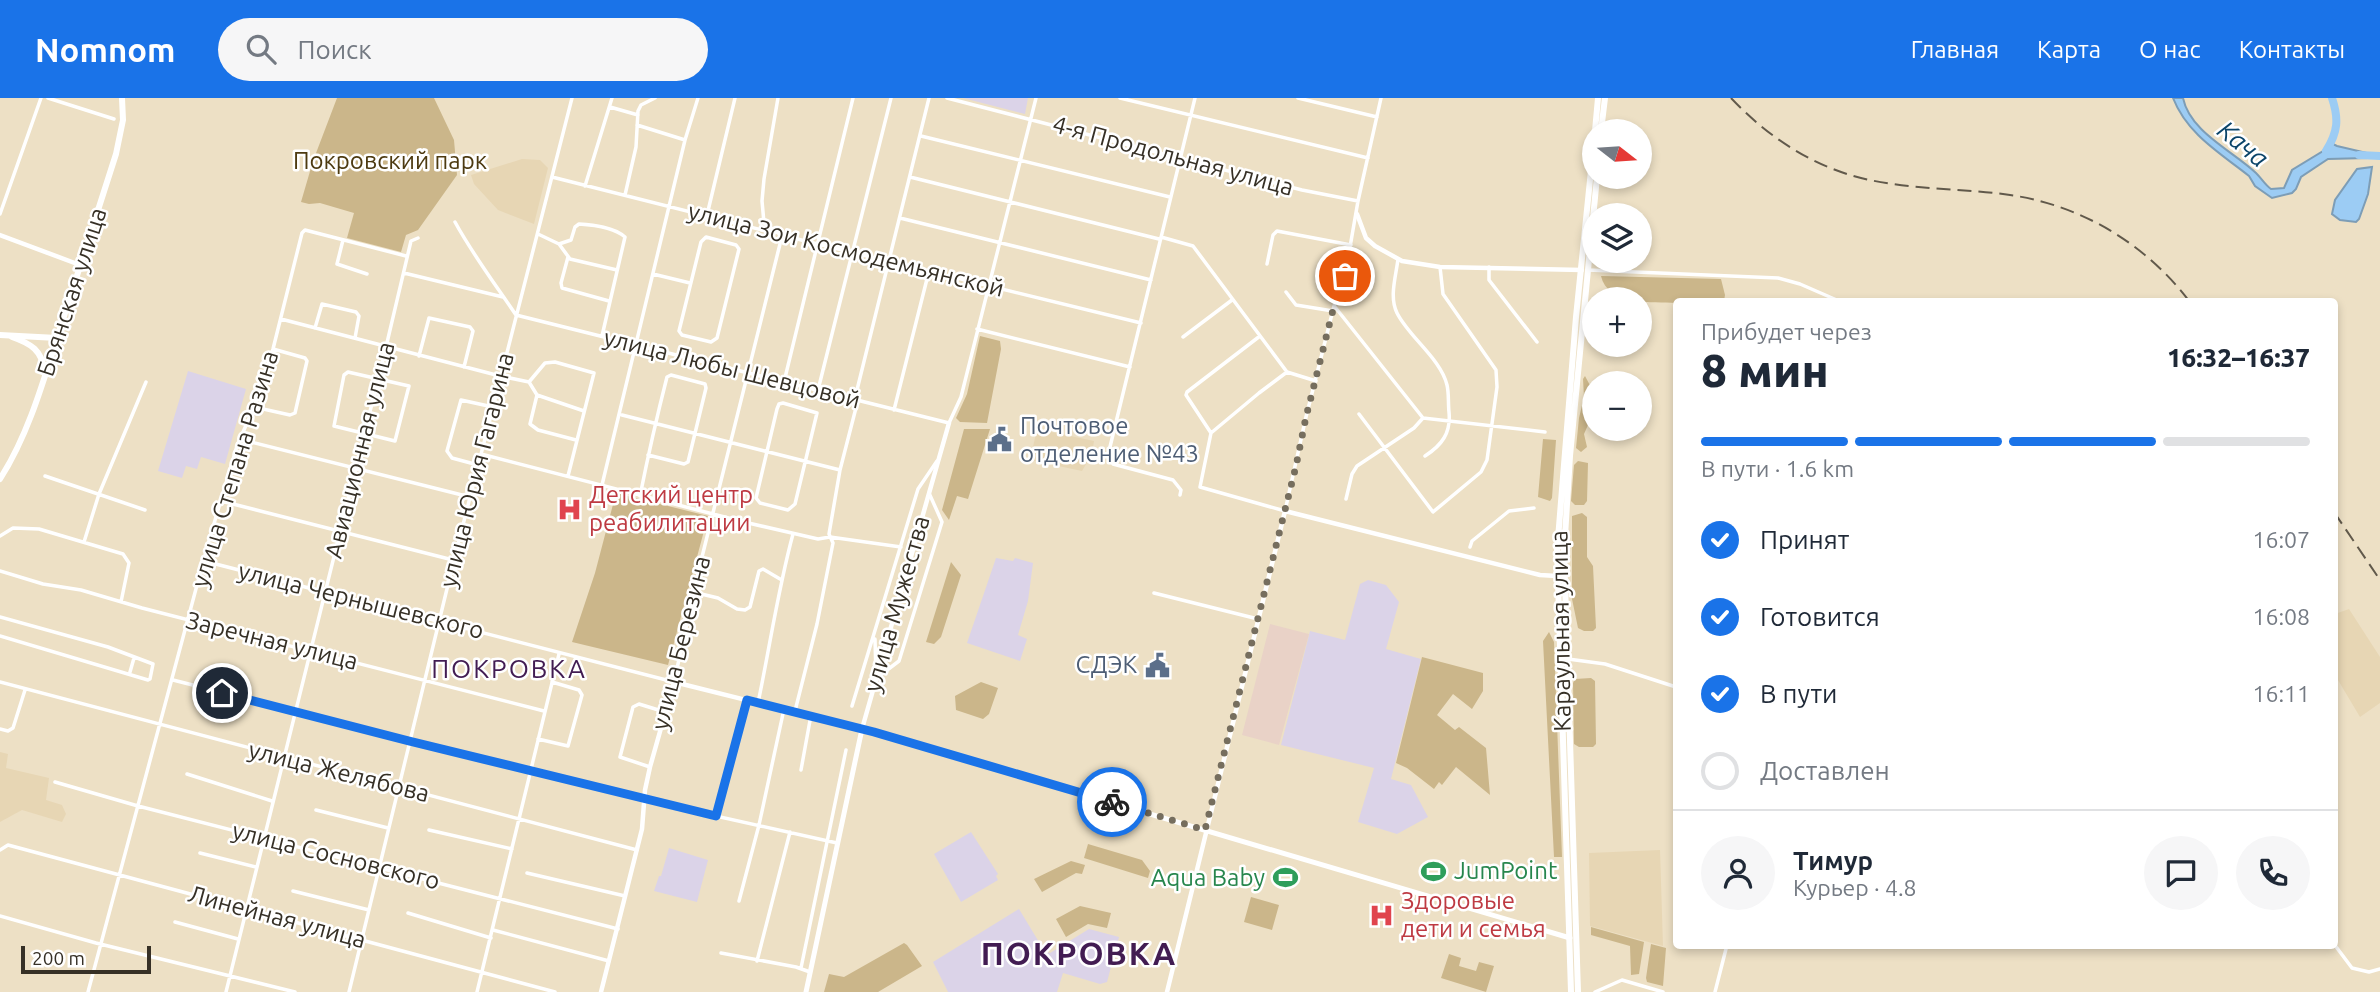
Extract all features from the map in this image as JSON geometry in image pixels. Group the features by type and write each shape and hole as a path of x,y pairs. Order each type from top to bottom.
{"main road":[{"name":"Брянская улица","path":"0,479 13,456 46,373 120,135 123,120 122,98"},
{"path":"1596,119 1598,98"},
{"path":"1602,119 1605,98"},
{"name":"Караульная улица","path":"1578,992 1573,938 1558,576 1559,509 1585,273"},
{"name":"Караульная улица","path":"1571,992 1573,938 1564,552 1585,273"},
{"path":"0,335 57,338"},
{"path":"11,336 35,347 41,355 46,373"},
{"name":"улица Чернышевского","path":"862,729 1573,938"},
{"name":"улица Мужества","path":"806,992 862,729"}],"street":[{"path":"0,214 40,98"},
{"path":"48,98 114,119"},
{"name":"улица Юрия Гагарина","path":"349,992 454,560 572,98"},
{"path":"585,186 612,98"},
{"path":"625,195 636,147 641,105 655,98"},
{"path":"602,485 685,141 698,98"},
{"path":"706,216 735,98"},
{"path":"778,98 762,201 764,223 781,235"},
{"path":"784,382 853,98"},
{"path":"818,390 891,98"},
{"path":"795,711 817,624 833,543 830,537 840,470 929,98"},
{"name":"4-я Продольная улица","path":"947,98 1302,190 1358,201"},
{"path":"949,423 961,397 1035,98"},
{"path":"1120,98 1368,158"},
{"path":"1181,493 1172,480 1113,464 1110,451 1195,98"},
{"path":"1298,98 1377,117"},
{"path":"1167,992 1306,417 1345,276 1358,201 1381,98"},
{"path":"610,107 638,115"},
{"path":"637,125 685,141"},
{"path":"920,136 1170,197"},
{"name":"улица Зои Космодемьянской","path":"552,177 1140,323"},
{"path":"910,177 1193,246 1287,372 1316,381"},
{"path":"1357,214 1366,237 1384,253 1398,259 1440,267 1582,270"},
{"path":"900,218 1151,280"},
{"path":"455,222 474,257 489,274 516,315"},
{"path":"559,244 571,240 575,227 579,224 620,233 625,240 602,336"},
{"name":"улица Степана Разина","path":"88,992 204,561 239,439 254,407 273,349 302,233 305,230 343,240"},
{"path":"1266,264 1273,235 1277,231 1350,245"},
{"path":"537,234 559,244 568,257 617,270"},
{"path":"0,235 80,265"},
{"name":"улица Березина","path":"601,992 637,850 650,767 674,681 781,235"},
{"path":"706,237 738,247 715,341 682,335 679,331 690,283 703,239 706,237"},
{"name":"Авиационная улица","path":"226,992 407,256 411,241 418,238"},
{"path":"367,274 337,264 343,240 407,256"},
{"path":"568,257 562,288 609,301"},
{"path":"1398,259 1393,295 1398,314 1447,383 1450,420 1446,437 1425,456"},
{"path":"1359,414 1433,512 1481,472 1487,460 1492,427 1497,387 1496,370 1443,294 1440,267"},
{"path":"1489,267 1489,280 1538,342"},
{"path":"894,410 929,271"},
{"path":"404,273 503,297"},
{"path":"1652,273 1778,278 1832,298"},
{"path":"653,274 690,283"},
{"path":"1286,292 1296,305 1334,309 1423,418 1545,432"},
{"path":"1183,337 1232,300"},
{"path":"315,328 322,304 356,312 359,316 355,338"},
{"name":"улица Любы Шевцовой","path":"516,315 949,423"},
{"path":"419,356 429,318 470,327 472,331 464,367"},
{"path":"281,319 529,382 537,395 584,411"},
{"path":"977,329 1130,367"},
{"path":"1211,433 1186,391 1259,336"},
{"path":"254,407 290,415 295,413 307,361 273,349"},
{"path":"529,382 543,364 552,361 592,372 594,375 568,476"},
{"path":"348,372 378,378 409,386 396,439 391,442 335,427 333,424 344,375 348,372"},
{"path":"1287,372 1211,433 1200,487 1540,575 1558,576"},
{"path":"640,496 648,456 655,425 667,377 671,375 703,383 706,386 688,463 648,456"},
{"path":"84,542 99,494 146,382"},
{"path":"537,395 530,425 538,430 576,440"},
{"path":"478,465 452,458 447,451 461,400 493,407"},
{"path":"783,402 815,410 817,414 806,461 795,504 791,509 760,503 756,498 768,452 779,404 783,402"},
{"path":"621,415 840,470"},
{"path":"1346,499 1352,474 1357,466 1414,428 1423,418"},
{"name":"улица Мужества","path":"862,729 949,423"},
{"path":"239,439 470,496"},
{"path":"481,454 713,515 818,539 830,537 901,547"},
{"path":"852,706 918,489 937,461"},
{"path":"45,476 145,510"},
{"path":"876,679 899,661 942,522 929,492"},
{"path":"221,501 454,560"},
{"path":"1470,547 1472,541 1510,511 1534,508"},
{"path":"0,536 13,528 38,529 124,554 129,563 121,602"},
{"path":"758,703 780,579 793,533"},
{"name":"улица Чернышевского","path":"204,561 862,729"},
{"path":"694,592 718,598 737,609 745,610 750,607 759,571 763,569 780,579"},
{"name":"Заречная улица","path":"0,571 544,711"},
{"path":"1154,593 1258,619"},
{"path":"0,636 149,680 154,667 153,664 108,648 1,617"},
{"path":"875,635 876,679"},
{"path":"477,992 560,653"},
{"path":"129,673 134,657"},
{"path":"1568,659 1605,664 1673,686"},
{"path":"173,681 644,800 838,843"},
{"name":"улица Желябова","path":"0,682 637,850"},
{"path":"538,739 568,746 582,695 579,690 552,682"},
{"path":"0,729 8,731 13,728 25,690"},
{"path":"716,816 747,700"},
{"path":"650,767 620,757 626,731 634,705 665,712"},
{"path":"739,901 759,825 784,709"},
{"path":"801,770 811,716"},
{"path":"801,968 846,750"},
{"path":"187,774 272,801"},
{"name":"улица Сосновского","path":"55,782 138,806 618,929"},
{"path":"316,810 389,828"},
{"path":"429,830 512,849"},
{"path":"757,961 790,832"},
{"name":"Линейная улица","path":"0,850 8,845 555,992"},
{"path":"200,853 256,867"},
{"path":"527,873 625,896"},
{"path":"293,891 369,910"},
{"path":"408,913 491,938"},
{"path":"0,916 295,992"},
{"path":"175,922 238,939"},
{"path":"494,930 609,961"},
{"path":"1715,992 1726,949"},
{"path":"2338,949 2352,968 2369,972 2380,970"},
{"path":"721,953 810,972"},
{"path":"1595,992 1622,980 1663,992"}],"shaded area":[{"path":"963,98 1028,98 1025,114"},
{"path":"522,159 540,160 548,168 534,224 498,210 474,184 471,175"},
{"path":"188,371 246,389 225,464 201,457 197,469 186,466 182,478 158,471"},
{"path":"1037,429 1094,441 1092,454 1082,471 1030,460"},
{"path":"996,558 1013,561 1015,558 1033,563 1028,601 1018,635 1027,639 1020,661 967,643"},
{"path":"1368,580 1386,585 1399,602 1386,649 1421,659 1391,779 1411,785 1428,817 1397,834 1358,822 1374,768 1281,745 1310,631 1345,640 1360,584"},
{"path":"2349,609 2380,657 2380,703 2360,717 2338,680 2338,613"},
{"path":"1270,624 1309,634 1279,745 1242,735"},
{"path":"0,752 8,754 6,768 49,778 46,800 62,805 66,814 62,822 22,810 0,822"},
{"path":"971,832 998,874 998,880 961,902 934,854"},
{"path":"669,848 708,860 697,902 654,891"},
{"path":"1660,850 1663,946 1590,926 1589,853"},
{"path":"1019,909 1045,952 1050,953 1089,929 1119,937 1107,982 1100,984 1063,973 1057,992 948,992 933,962"}],"green space":[{"name":"Покровский парк","path":"337,98 434,98 454,140 457,175 418,230 406,235 401,252 347,238 354,213 320,203 301,202"},
{"path":"1601,276 1721,279 1725,295 1724,298 1673,298 1673,303 1652,302 1652,287 1607,287"},
{"path":"980,336 1000,341 1001,349 987,423 960,422 956,418 967,394"},
{"path":"1582,405 1582,441 1586,441 1587,447 1581,452 1576,448"},
{"path":"964,429 990,429 968,499 957,496 949,520 942,510"},
{"path":"1543,439 1556,440 1550,501 1538,497"},
{"path":"1578,461 1588,463 1587,501 1584,505 1575,505 1571,501 1574,465"},
{"path":"616,493 708,516 668,665 572,642 595,573"},
{"path":"1582,513 1587,517 1587,557 1593,566 1596,628 1593,631 1578,628 1572,599 1572,516"},
{"path":"951,562 961,575 941,637 934,644 926,642"},
{"path":"1549,632 1554,642 1562,857 1554,857 1543,641"},
{"path":"1422,657 1483,673 1483,691 1472,709 1453,694 1437,715 1455,730 1459,727 1486,748 1490,795 1456,767 1442,785 1439,782 1434,789 1396,763"},
{"path":"1591,678 1595,681 1596,744 1593,747 1579,747 1574,744 1573,683 1575,679"},
{"path":"981,682 998,688 989,714 983,719 956,710 955,696"},
{"path":"1088,844 1142,860 1150,871 1148,878 1084,858"},
{"path":"1071,861 1085,865 1082,874 1076,873 1042,892 1034,879"},
{"path":"1251,897 1279,905 1272,930 1244,922"},
{"path":"1080,906 1111,913 1107,928 1088,924 1066,937 1056,919"},
{"path":"1591,927 1644,942 1639,974 1631,975 1630,946 1591,935"},
{"path":"904,943 922,966 878,992 824,992 829,974 844,977"},
{"path":"1651,944 1666,948 1663,986 1647,982"},
{"path":"1449,954 1461,958 1459,966 1476,971 1479,962 1494,966 1486,992 1441,978"}],"water":[{"name":"Кача","path":"2173,98 2183,98 2187,110 2203,131 2247,165 2271,189 2284,188 2292,170 2323,151 2329,142 2367,153 2367,158 2328,159 2301,177 2292,193 2272,198 2196,132 2179,111"},
{"path":"2372,167 2368,194 2359,219 2356,222 2340,220 2332,214 2335,200 2357,169"}],"waterway":[{"name":"Кача","path":"2326,151 2336,125 2332,98"},
{"name":"Кача","path":"2359,155 2380,156"}],"railway":[{"path":"1731,98 1775,137 1807,157 1842,172 1898,185 2010,195 2036,200 2086,218 2132,245 2172,280 2187,298"},
{"path":"2338,518 2380,580"}],"way so far":[{"path":"1112,802 1205,830 1334,306 1345,276"}],"place":[{"name":"Почтовое отделение №43","path":"1000,440"},
{"name":"Детский центр реабилитации","path":"569,509"},
{"name":"СДЭК","path":"1157,665"},
{"name":"JumPoint","path":"1434,871"},
{"name":"Aqua Baby","path":"1285,878"},
{"name":"Здоровые дети и семья","path":"1381,915"}],"district":[{"name":"ПОКРОВКА","path":"509,669"},
{"name":"ПОКРОВКА","path":"1079,954"}],"route":[{"path":"222,693 716,816 747,700 874,732 1112,802"}]}
